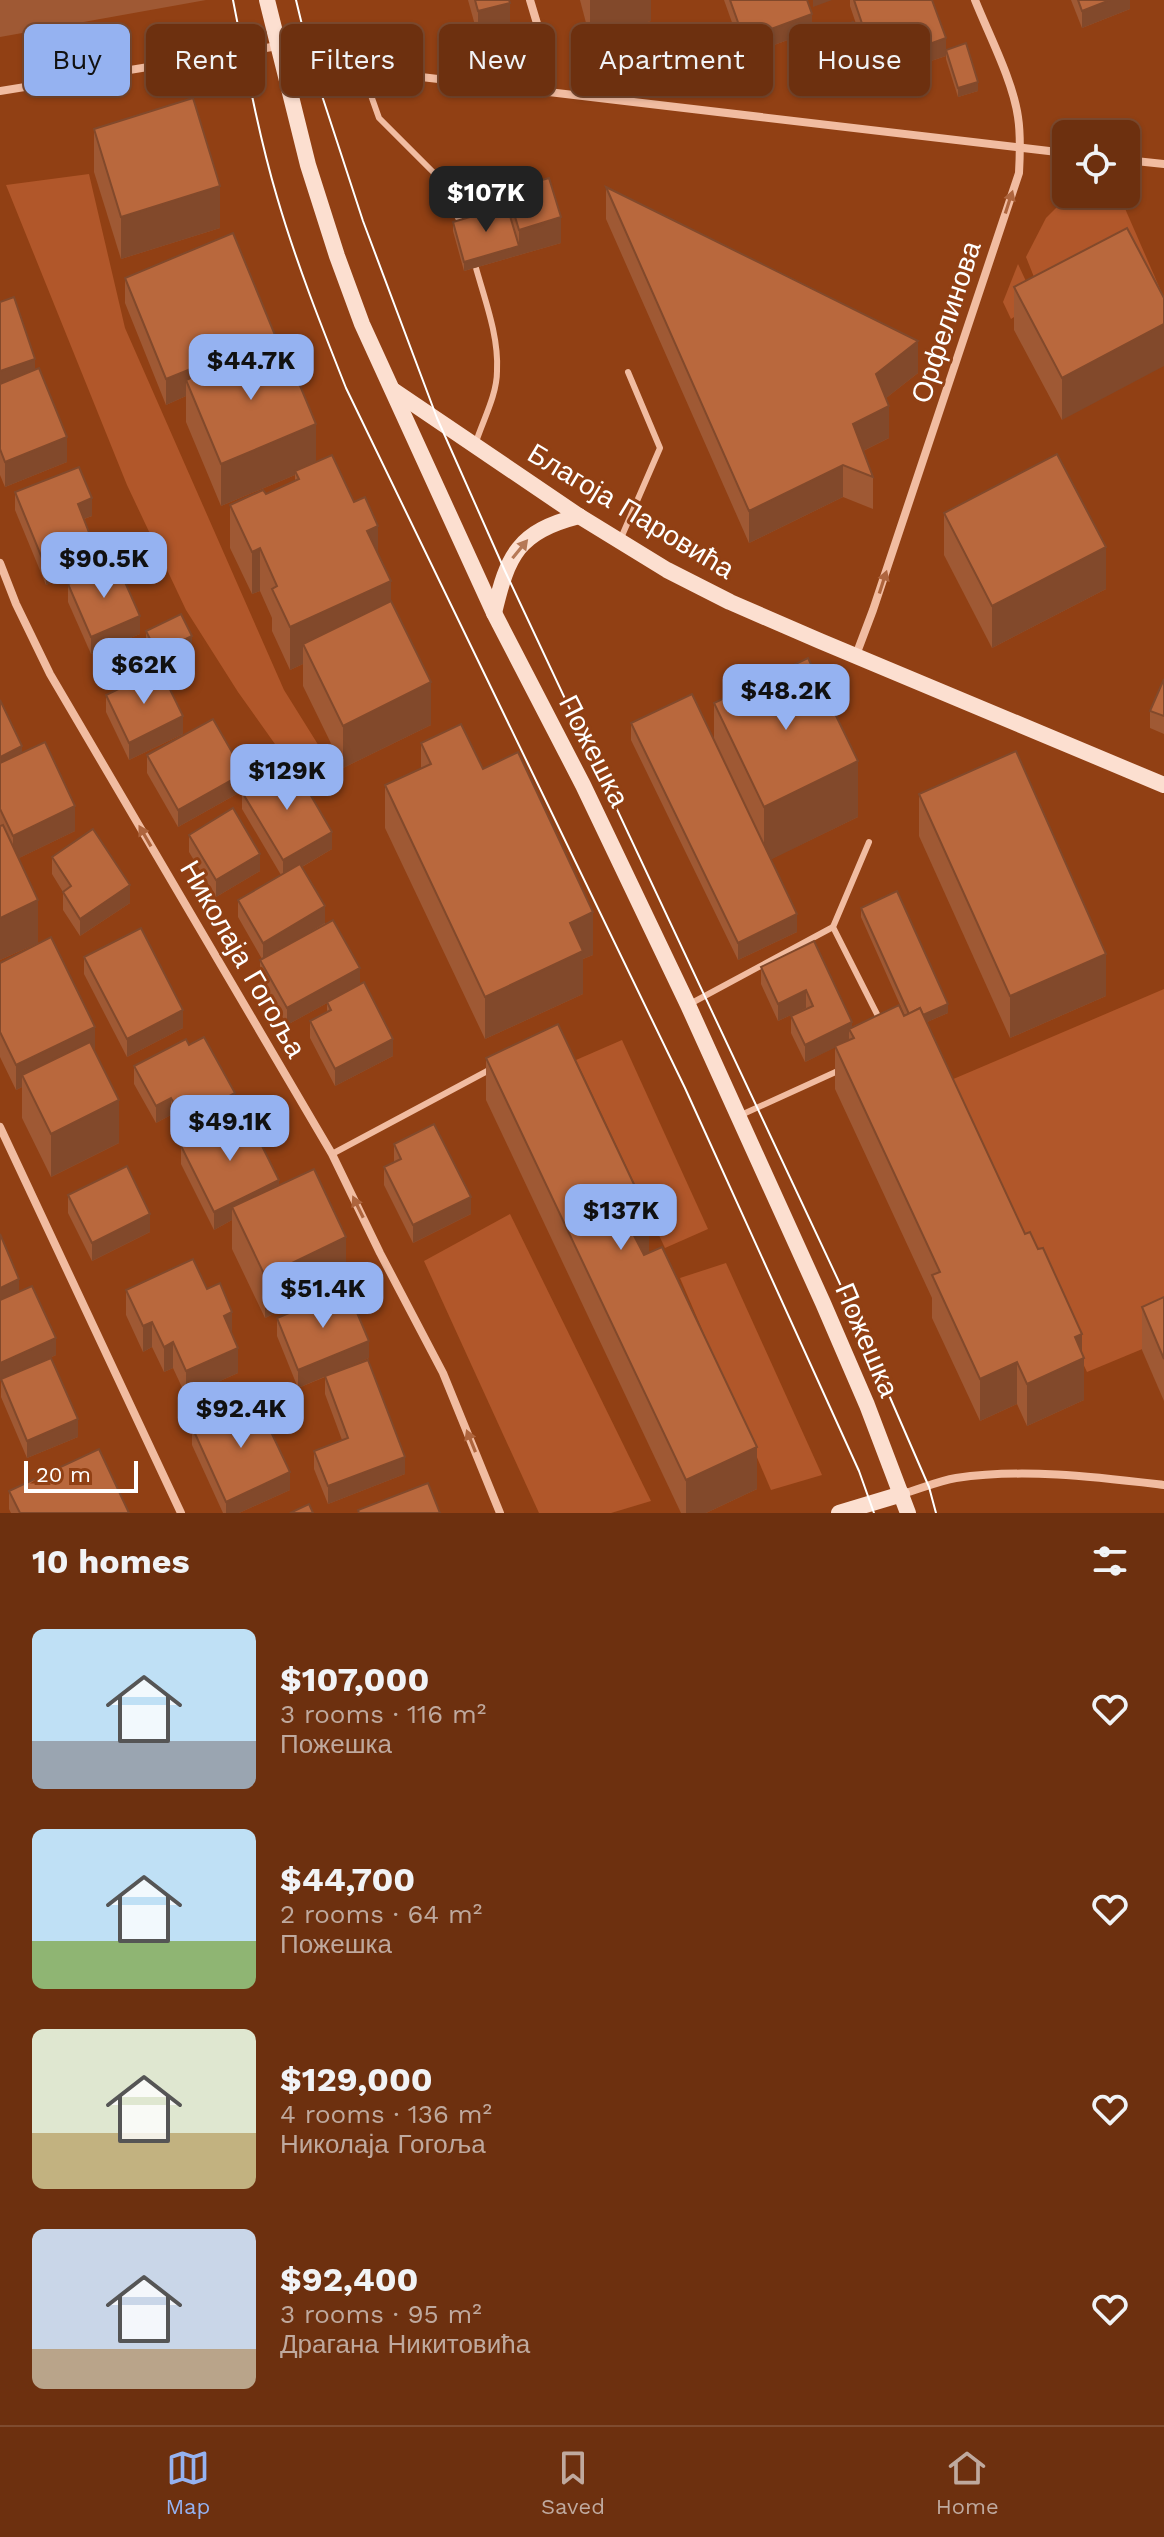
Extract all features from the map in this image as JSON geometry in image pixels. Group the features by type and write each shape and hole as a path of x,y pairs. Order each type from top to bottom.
{"main road":[{"name":"Пожешка","path":"267,0 308,165 362,324 494,613 583,785 688,1005 829,1318 908,1513"},
{"name":"Благоја Паровића","path":"392,389 579,516 667,570 730,602 1164,785"},
{"path":"494,613 505,571 523,542 550,524 579,516"},
{"path":"839,1513 902,1494"}],"street":[{"path":"530,0 537,24"},
{"name":"Орфелинова","path":"856,655 1019,173 1021,148 1018,115 975,0"},
{"path":"0,91 281,47"},
{"path":"555,93 1052,151"},
{"path":"1140,161 1164,164"},
{"name":"Николаја Гогоља","path":"0,563 50,674 332,1154 443,1373 500,1513"},
{"path":"0,1127 181,1513"},
{"path":"902,1494 952,1479 993,1474 1115,1479 1164,1485"}],"lane":[{"path":"371,96 379,118 434,173 463,228"},
{"path":"475,444 498,372 496,348 476,268"},
{"path":"620,541 660,448 628,372"},
{"path":"688,1005 833,927 869,842"},
{"path":"833,927 886,1032"},
{"path":"332,1154 495,1067"},
{"path":"738,1116 843,1068"}],"shaded area":[{"path":"89,174 125,328 284,690 327,759 292,768 238,692 186,610 127,485 6,185"},
{"path":"1056,208 1125,208 1164,298 1048,312 1026,257 1046,218"},
{"path":"1018,264 1036,303 1011,319 1003,302"},
{"path":"1164,989 1164,1340 1087,1372 951,1080"},
{"path":"622,1040 708,1229 665,1248 576,1060"},
{"path":"510,1214 651,1501 611,1513 539,1513 424,1261"},
{"path":"726,1263 822,1475 771,1490 680,1278"}],"building":[{"path":"475,0 509,0 510,3 478,11"},
{"path":"730,0 807,0 812,14 773,28 773,24 739,24"},
{"path":"854,0 932,0 946,38 930,44 930,24 862,24"},
{"path":"1078,0 1110,0 1082,11"},
{"path":"966,43 978,82 958,88 946,50"},
{"path":"193,98 220,186 121,217 94,129"},
{"path":"549,178 561,217 519,230 507,190"},
{"path":"606,187 918,341 876,374 889,406 853,424 873,477 843,465 749,511"},
{"path":"507,206 519,246 464,262 453,222"},
{"path":"1127,228 1164,298 1164,324 1062,378 1014,287"},
{"path":"233,233 275,335 166,379 125,278"},
{"path":"14,297 35,359 0,371 0,302"},
{"path":"281,340 316,424 221,464 186,380"},
{"path":"39,368 67,437 5,462 0,449 0,384"},
{"path":"1057,454 1106,547 992,606 944,513"},
{"path":"332,455 354,502 365,497 378,526 367,531 391,581 290,627 272,589 277,586 260,548 252,552 230,505 263,490 266,494 299,479 295,471"},
{"path":"79,467 92,498 78,504 95,548 46,568 15,492"},
{"path":"117,564 140,616 91,637 68,584"},
{"path":"391,601 431,682 343,726 303,644"},
{"path":"181,614 192,636 157,653 146,631"},
{"path":"808,658 858,761 764,807 714,703"},
{"path":"160,669 183,716 129,743 106,695"},
{"path":"1164,679 1164,716 1150,711"},
{"path":"692,694 797,914 738,943 631,723"},
{"path":"0,700 22,746 0,757"},
{"path":"213,719 244,773 178,810 147,755"},
{"path":"461,724 483,769 518,752 593,912 570,923 583,951 485,997 385,785 431,764 421,743"},
{"path":"45,742 75,806 13,836 0,809 0,763"},
{"path":"1016,751 1106,954 1010,996 919,794"},
{"path":"292,763 332,832 283,860 242,792"},
{"path":"233,808 260,854 216,880 189,835"},
{"path":"3,825 38,900 0,918 0,826"},
{"path":"93,829 130,885 80,919 63,892 71,886 52,857"},
{"path":"300,864 325,906 263,943 238,900"},
{"path":"897,891 948,1004 923,1015 920,1008 909,1014 861,908"},
{"path":"333,920 360,968 287,1008 260,960"},
{"path":"141,928 183,1010 127,1039 84,957"},
{"path":"51,937 95,1027 16,1065 0,1032 0,963"},
{"path":"814,941 852,1022 805,1045 791,1016 813,1006 806,990 778,1004 761,967"},
{"path":"364,982 393,1039 335,1069 310,1021 331,1010 327,1002"},
{"path":"899,1005 904,1016 920,1008 1025,1234 1030,1232 1038,1249 1043,1248 1082,1334 1075,1337 1084,1358 1027,1384 1017,1362 980,1379 932,1275 940,1272 835,1046 854,1038 849,1029"},
{"path":"558,1024 649,1216 629,1226 644,1255 662,1247 757,1447 686,1480 486,1058"},
{"path":"204,1037 235,1093 184,1121 171,1098 156,1106 134,1066 186,1039 189,1045"},
{"path":"90,1042 119,1100 51,1134 22,1075"},
{"path":"246,1114 279,1180 214,1212 181,1146"},
{"path":"434,1124 471,1197 413,1225 384,1167 401,1159 394,1144"},
{"path":"127,1166 150,1214 92,1243 68,1195"},
{"path":"314,1169 346,1237 265,1276 232,1207"},
{"path":"0,1234 19,1279 0,1288"},
{"path":"193,1259 207,1289 220,1283 232,1312 224,1316 238,1348 186,1371 173,1342 164,1347 152,1322 143,1326 126,1290"},
{"path":"32,1286 56,1338 0,1363 0,1300"},
{"path":"347,1289 369,1341 298,1370 277,1318"},
{"path":"1164,1297 1164,1359 1142,1307"},
{"path":"51,1358 78,1419 27,1441 1,1379"},
{"path":"368,1360 405,1457 328,1486 314,1451 348,1438 325,1376"},
{"path":"255,1398 290,1472 226,1502 192,1427"},
{"path":"99,1449 129,1513 20,1513 9,1491"},
{"path":"428,1483 440,1513 359,1513 358,1510"},
{"path":"309,1504 313,1513 290,1513"}],"tram line":[{"path":"233,0 258,124 277,197 346,388 685,1088 859,1471 874,1513"},
{"path":"296,0 311,62 363,221 437,418 505,571 848,1301 929,1487 936,1513"}]}
